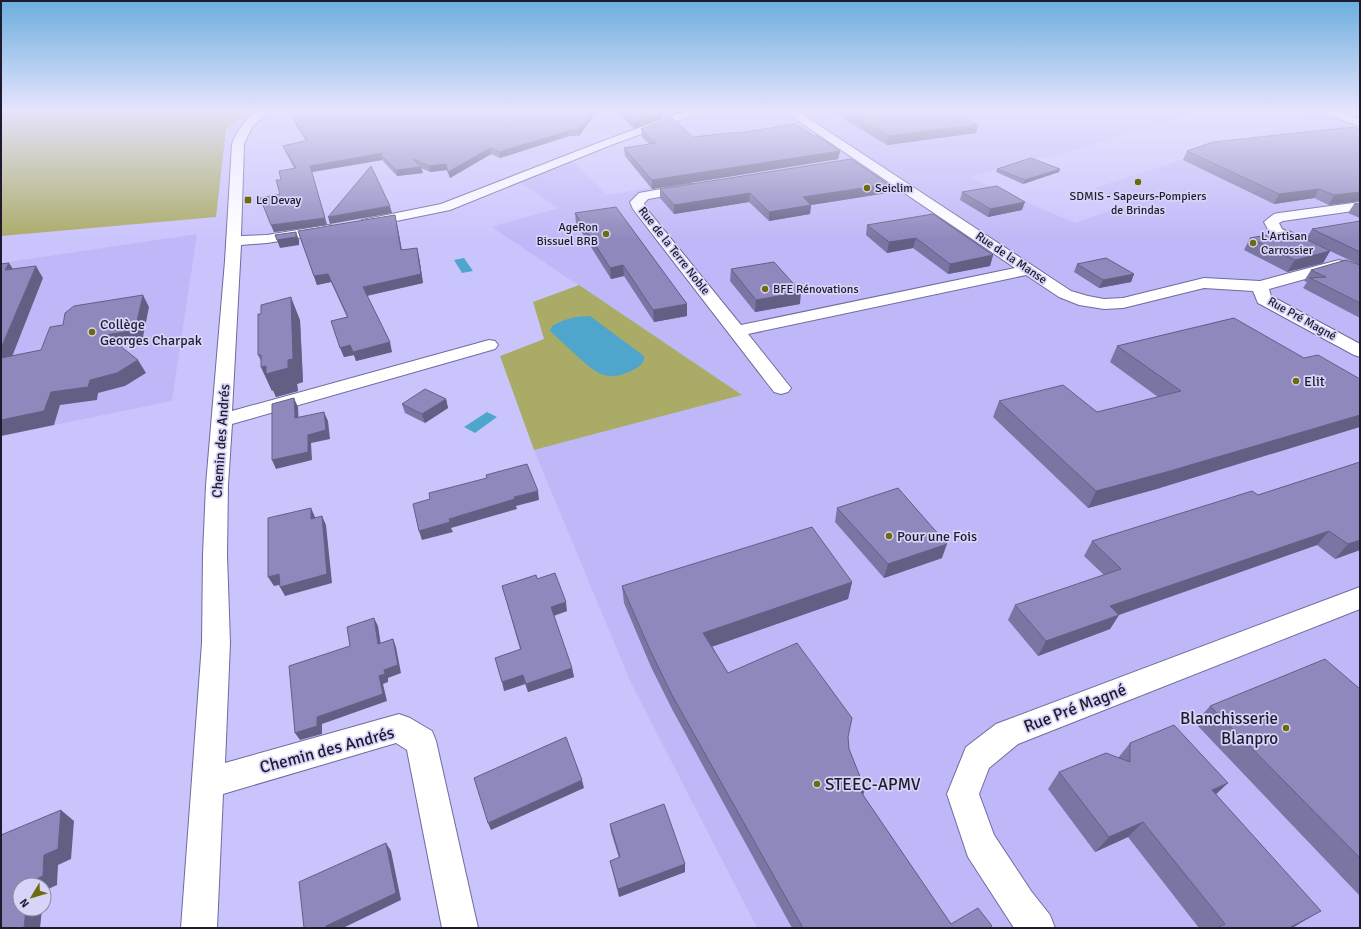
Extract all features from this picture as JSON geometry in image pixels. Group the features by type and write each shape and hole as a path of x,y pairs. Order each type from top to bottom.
{"street":[{"name":"Chemin des Andrés","path":"199,928 216,643 215,556 218,485 234,241 238,153"},
{"path":"234,241 267,239 389,220 445,207 581,153"},
{"name":"Rue de la Manse","path":"855,153 1065,294 1085,301 1104,304 1122,303 1204,283 1260,286"},
{"path":"842,164 865,160"},
{"name":"Rue de la Terre Noble","path":"704,186 650,195 639,199 637,202 640,209 781,388"},
{"name":"Rue Pré Magné","path":"1360,206 1279,217 1271,222 1276,232 1347,267 1260,286 1264,299 1360,351"},
{"path":"737,331 1028,270"},
{"path":"222,420 489,345"},
{"name":"Rue Pré Magné","path":"1037,928 1018,904 980,845 963,794 977,758 1007,734 1360,598"},
{"name":"Chemin des Andrés","path":"208,783 399,728 421,741 460,928"}],"shaded area":[{"path":"679,153 1063,153 1051,157 1032,158 969,177 1075,223 1128,205 1095,188 1201,153 1360,153 1360,928 757,928 631,683 534,450 741,395 492,227 558,208 518,181 572,161 607,195 709,177"},
{"name":"Collège Georges Charpak","path":"197,234 172,401 1,436 1,263"}],"green space":[{"path":"1,153 223,153 216,217 1,236"},
{"path":"579,285 742,395 534,450 500,356 544,339 533,302"}],"water":[{"path":"464,258 473,271 462,273 454,260"},
{"path":"590,316 644,356 644,361 635,369 624,374 616,376 603,375 591,368 550,331 552,326 566,320 575,317"},
{"path":"487,412 497,417 475,433 464,427"}],"building":[{"path":"287,153 381,153 310,166 325,218 271,225 260,198 280,194 276,180 281,180 279,171 296,168"},
{"path":"383,153 481,153 448,172 446,164 429,166 413,159 421,167 396,170 381,155"},
{"path":"629,153 825,153 652,180"},
{"path":"1192,153 1360,153 1360,192 1334,195 1319,189 1279,194"},
{"path":"1031,158 1060,169 1025,180 997,169"},
{"path":"851,159 888,184 803,197 811,205 769,212 750,193 674,205 660,189"},
{"path":"371,166 390,206 328,217"},
{"path":"997,186 1025,202 990,209 962,192"},
{"path":"616,207 687,304 653,310 623,265 610,268 575,213"},
{"path":"933,214 993,255 950,264 916,238 889,242 867,225"},
{"path":"395,215 401,250 417,248 421,274 363,287 390,342 353,352 350,345 340,348 331,321 348,317 328,274 314,276 298,231"},
{"path":"1360,221 1360,252 1312,229"},
{"path":"1290,231 1330,251 1295,260 1250,238"},
{"path":"296,232 296,237 277,240 275,235"},
{"path":"1106,258 1134,274 1103,280 1077,264"},
{"path":"1346,260 1360,265 1360,303 1310,278 1326,277 1311,270"},
{"path":"774,262 801,292 756,300 731,269"},
{"path":"9,263 5,270 36,266 1,348 1,264"},
{"name":"Collège Georges Charpak","path":"143,295 135,330 106,335 138,360 117,373 90,380 88,387 51,392 44,411 1,420 1,358 41,350 50,327 63,325 65,313 74,306"},
{"path":"291,297 293,359 288,360 288,368 266,374 266,366 261,367 261,355 258,355 258,314 261,314 261,305"},
{"path":"1234,318 1304,358 1318,355 1360,379 1360,415 1170,471 1096,491 999,401 1063,385 1097,412 1181,391 1117,346"},
{"path":"425,389 446,399 422,414 402,404"},
{"path":"294,398 295,418 324,412 326,430 308,435 308,452 272,460 272,404"},
{"path":"1360,462 1360,540 1348,544 1329,531 1110,606 1119,615 1046,641 1015,605 1121,569 1092,541 1252,491 1258,495"},
{"path":"527,464 538,491 514,497 515,499 449,519 450,522 419,531 413,504 430,499 429,493 487,478 486,475"},
{"path":"898,488 947,544 888,564 837,508"},
{"path":"311,508 311,519 322,516 327,574 280,587 279,574 268,577 268,518"},
{"path":"812,527 852,582 703,633 728,673 797,643 852,718 848,737 849,749 865,789 861,792 951,924 978,908 992,926 989,928 803,928 672,695 650,650 622,586"},
{"path":"555,573 566,602 551,607 572,668 526,684 523,675 502,682 495,658 521,649 502,586 536,575 537,579"},
{"path":"374,618 378,644 393,639 398,665 384,670 385,674 379,676 383,694 317,717 317,726 295,733 289,666 350,646 347,627"},
{"path":"1325,659 1360,689 1360,858 1210,706"},
{"path":"1174,725 1228,783 1212,790 1321,911 1289,928 1217,928 1225,924 1143,822 1109,837 1059,772 1106,753 1130,762 1130,743"},
{"path":"566,737 582,780 488,823 474,778"},
{"path":"664,804 685,864 618,889 610,861 620,857 610,824"},
{"path":"61,810 58,849 44,855 43,876 12,877 12,917 25,917 24,928 1,928 1,835"},
{"path":"386,843 396,893 326,926 326,928 304,928 299,882"}],"place":[{"name":"SDMIS - Sapeurs-Pompiers de Brindas","path":"1138,182"},
{"name":"Seiclim","path":"867,188"},
{"name":"Le Devay","path":"248,200"},
{"name":"AgeRon Bissuel BRB","path":"606,234"},
{"name":"L'Artisan Carrossier","path":"1253,243"},
{"name":"BFE Rénovations","path":"765,289"},
{"name":"Collège Georges Charpak","path":"92,332"},
{"name":"Elit","path":"1296,381"},
{"name":"Pour une Fois","path":"889,536"},
{"name":"Blanchisserie Blanpro","path":"1286,728"},
{"name":"STEEC-APMV","path":"817,784"}]}
